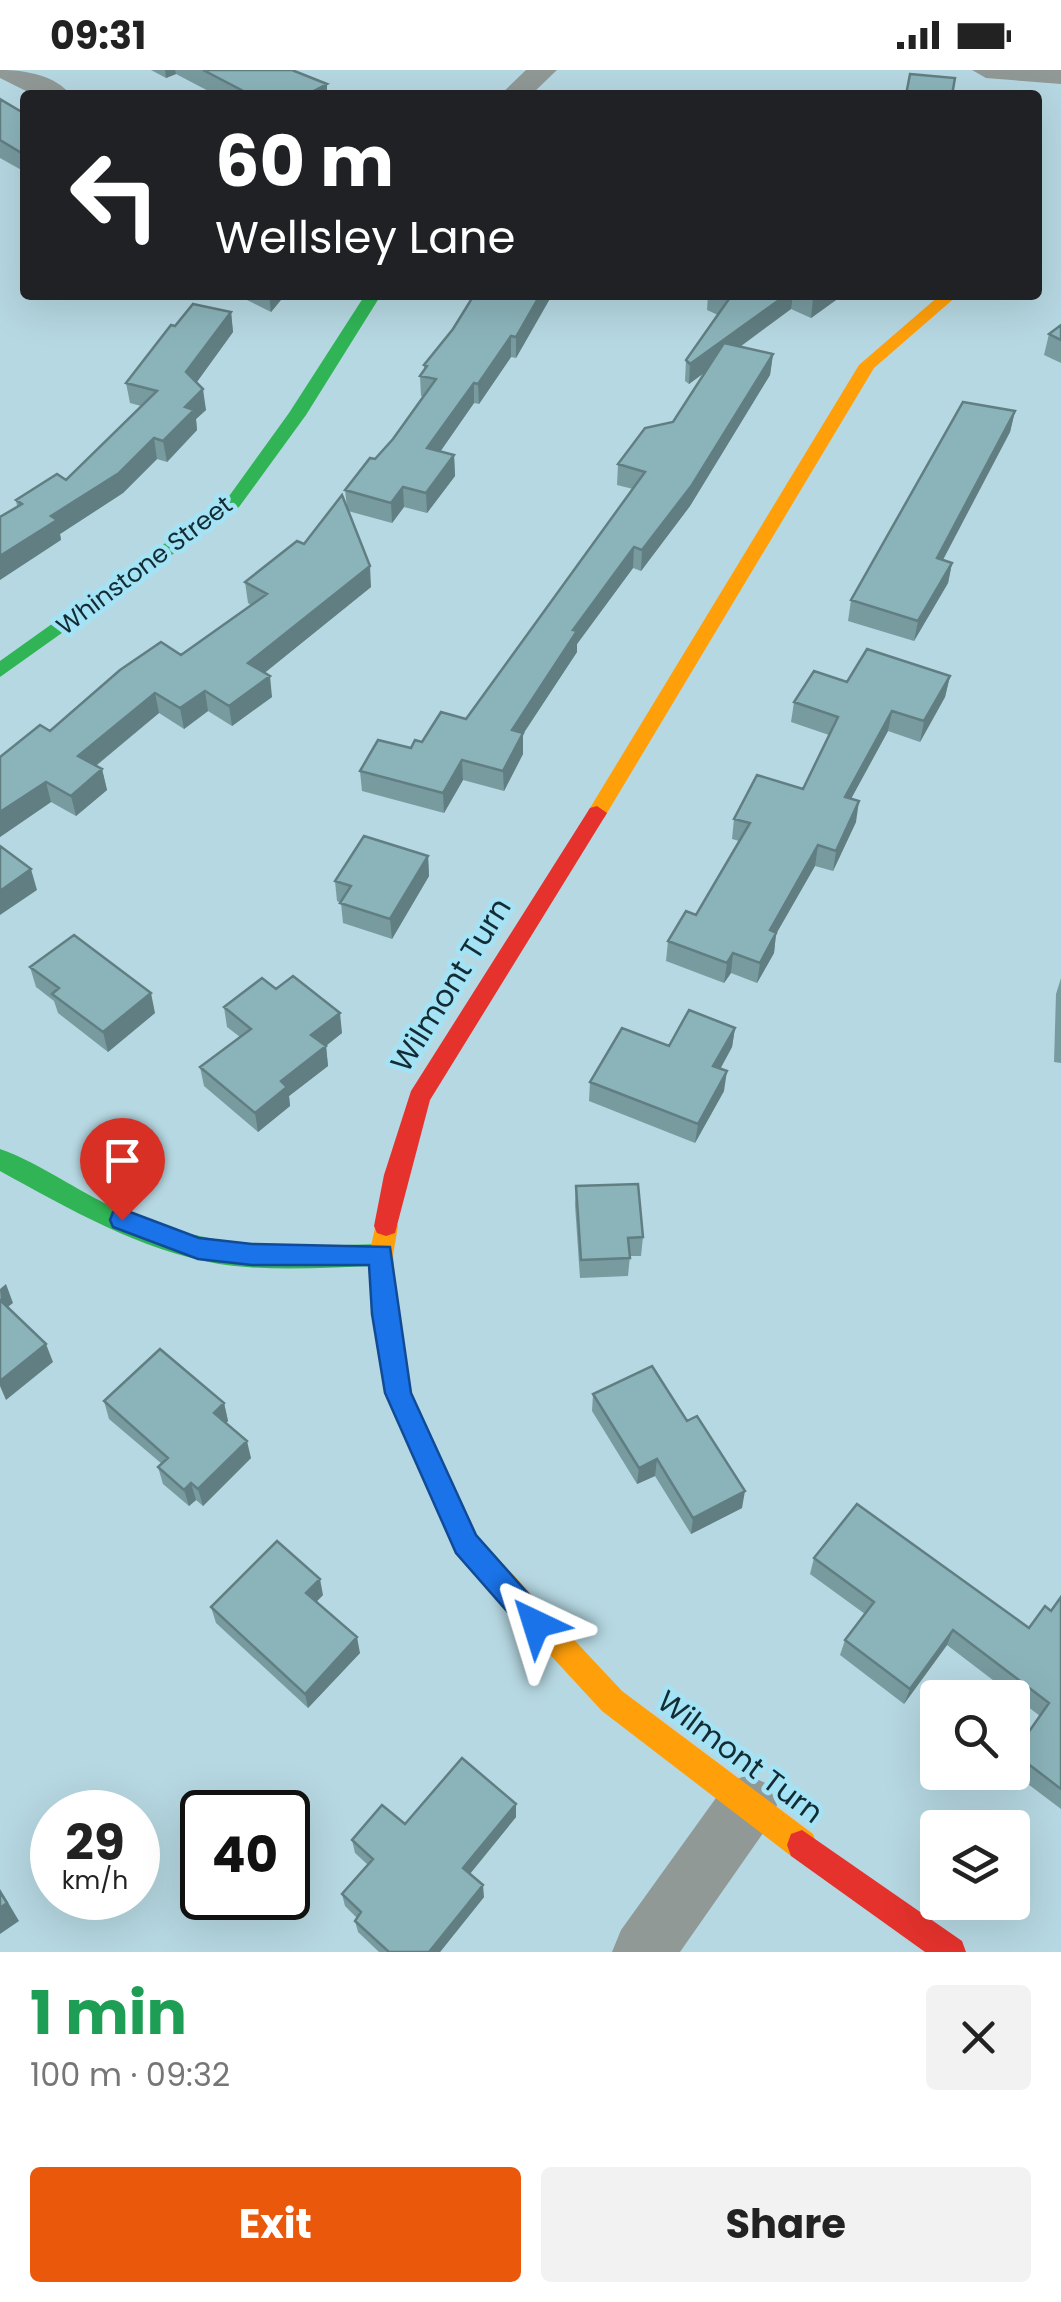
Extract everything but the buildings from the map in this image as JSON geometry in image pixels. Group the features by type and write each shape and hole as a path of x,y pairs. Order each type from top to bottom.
{"street":[{"path":"5,70 47,90"},
{"path":"520,90 543,70"},
{"path":"986,70 1027,84 1061,76"},
{"name":"Whinstone Street","path":"0,670 232,503 296,415 370,300"},
{"name":"Wilmont Turn","path":"944,300 866,365 594,818 419,1098 396,1175 381,1254 384,1314 398,1393 466,1544 612,1701 747,1805 951,1952"},
{"path":"0,1159 66,1196 198,1248 252,1255 381,1254"},
{"path":"642,1952 747,1805"}],"traffic: fast":[{"path":"0,670 233,503 297,415 370,300"},
{"path":"0,1159 133,1228 190,1247 259,1257 381,1255"}],"traffic: slow":[{"path":"597,813 867,365 944,300"},
{"path":"386,1226 381,1255 385,1315 398,1393 466,1544 612,1701 802,1845"}],"traffic: jam":[{"path":"386,1226 396,1175 419,1098 597,813"},
{"path":"802,1845 951,1952"}],"route":[{"path":"122,1220 198,1248 252,1255 381,1254 384,1314 398,1393 466,1544 536,1624"}]}
